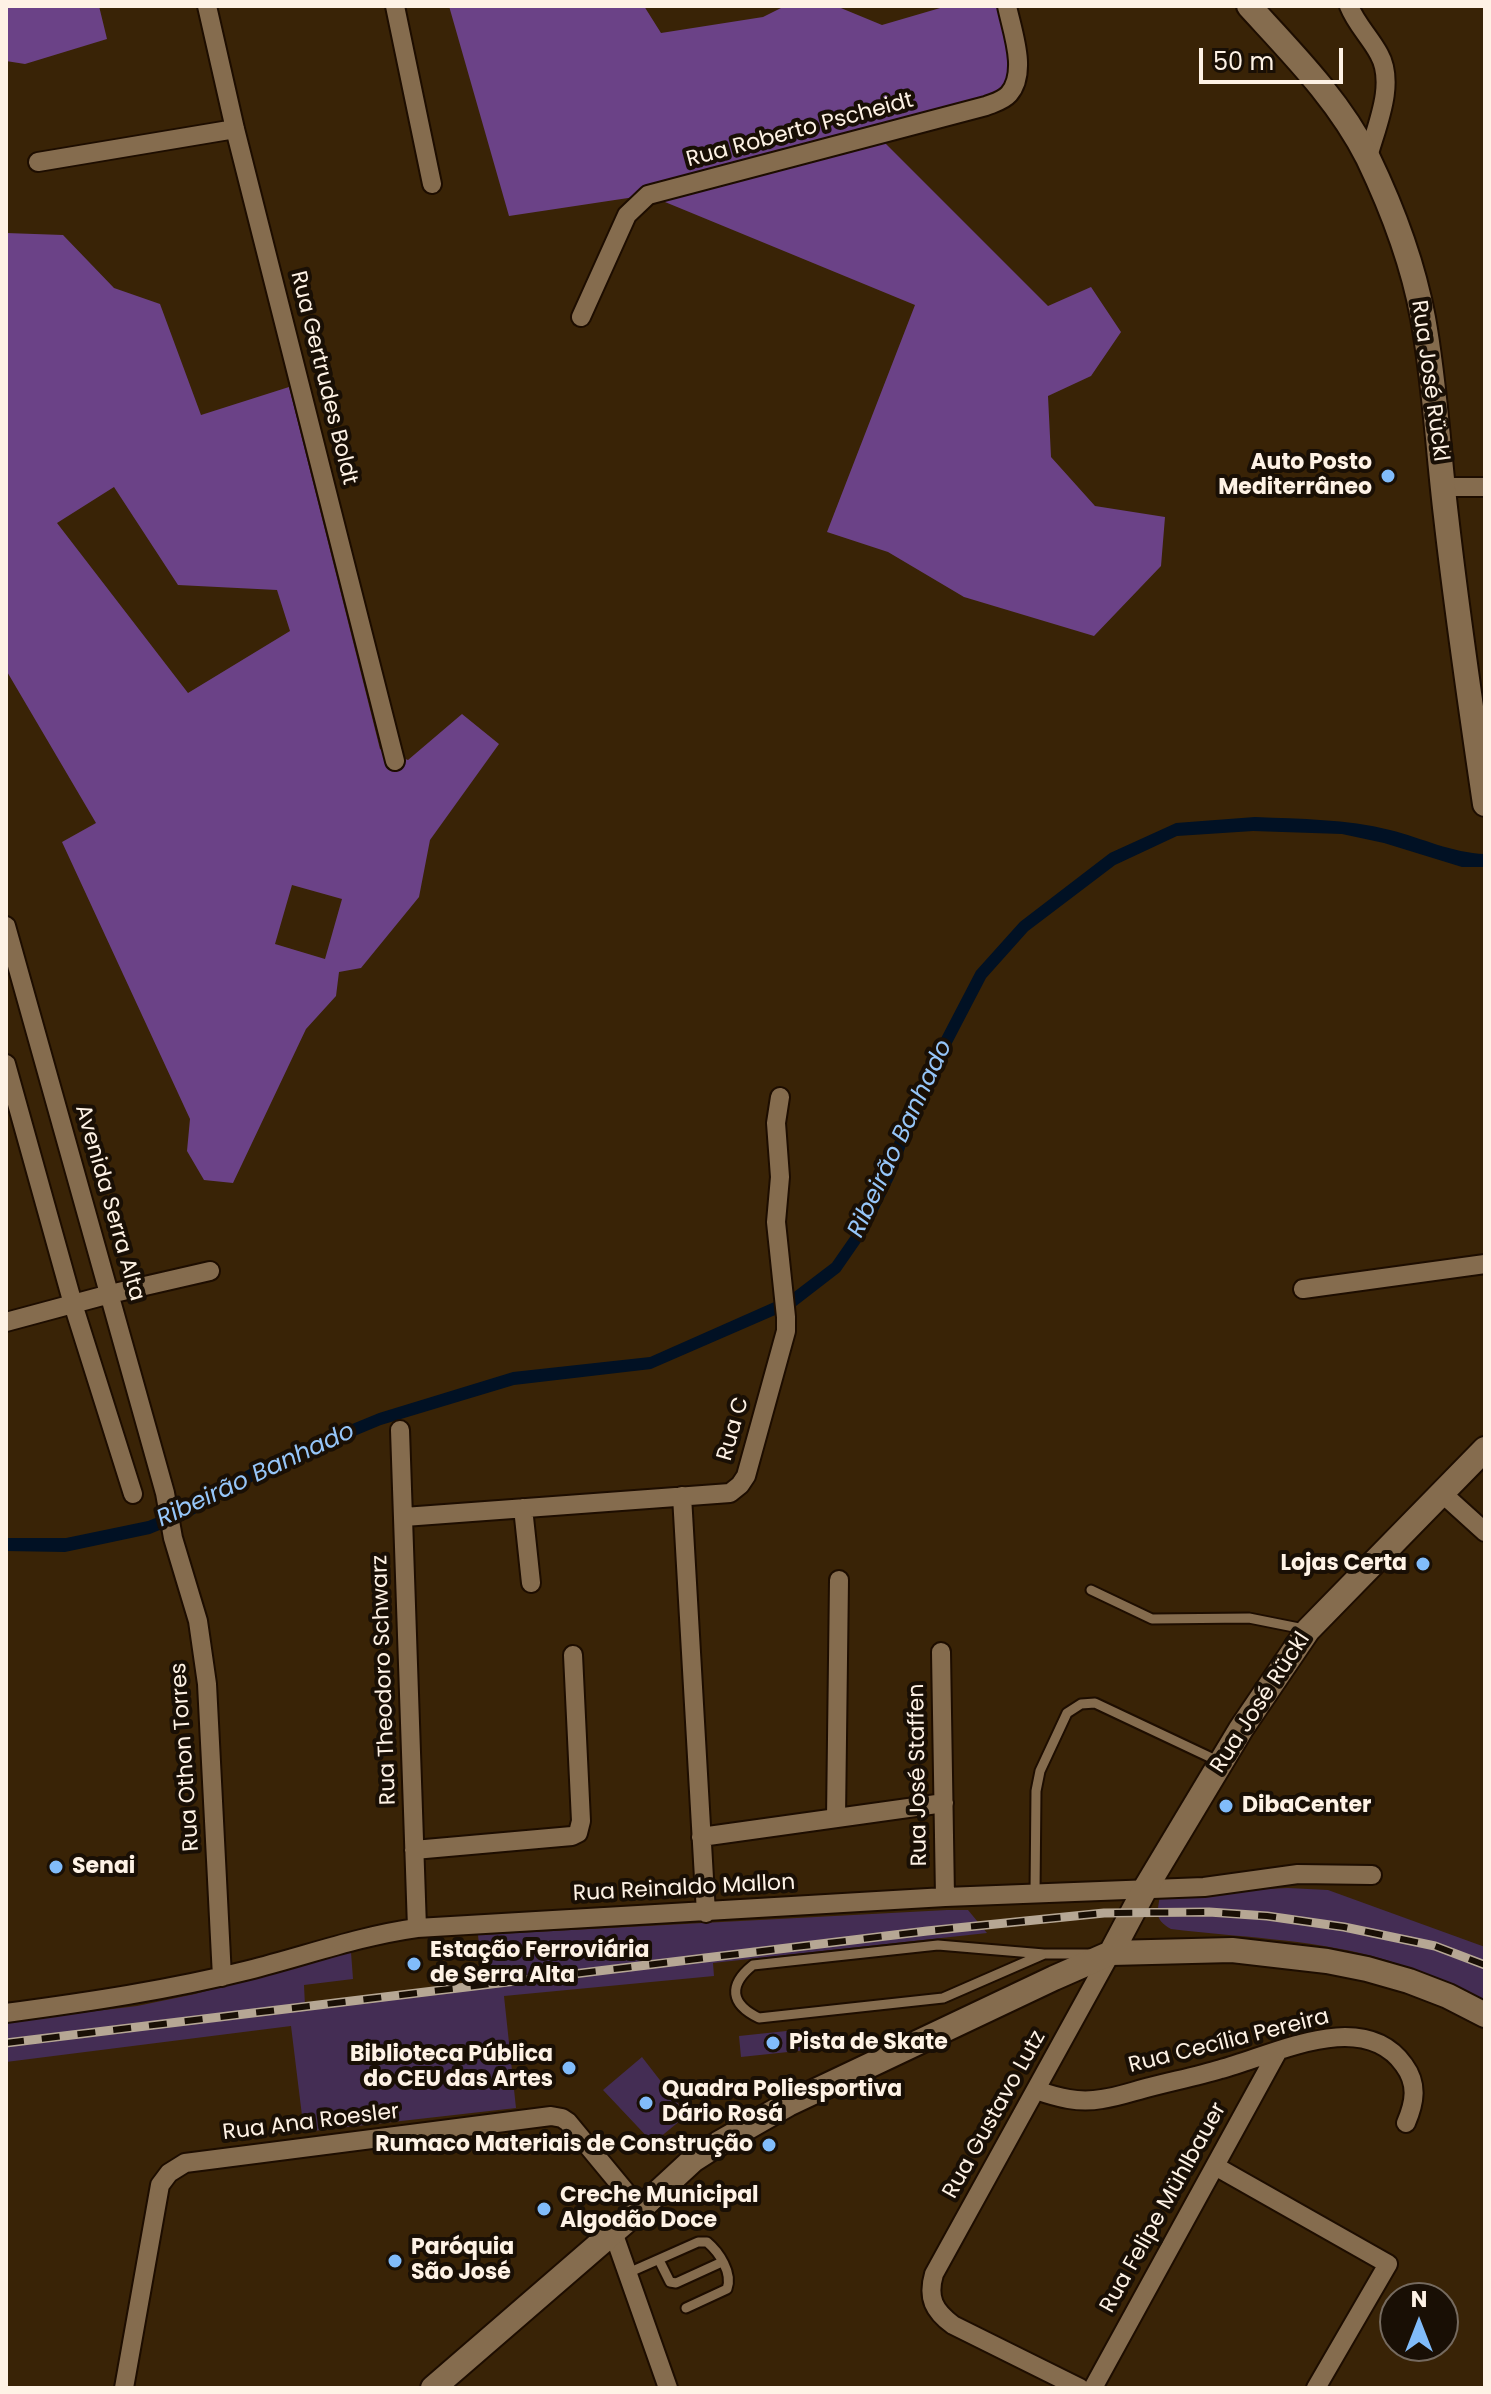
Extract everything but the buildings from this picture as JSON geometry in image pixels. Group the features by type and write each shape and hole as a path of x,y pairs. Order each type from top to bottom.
{"main road":[{"name":"Rua José Rückl","path":"1249,6 1313,76 1350,126 1368,157 1403,246 1423,315 1429,353 1442,487 1479,722 1485,804"},
{"name":"Rua José Rückl","path":"1111,1953 1145,1889 1259,1699 1308,1630 1485,1449"},
{"path":"433,2388 693,2160 788,2104 1111,1953 1232,1950 1327,1961 1409,1981 1485,2015"}],"street":[{"name":"Rua Gertrudes Boldt","path":"207,6 235,129 395,761"},
{"path":"395,6 432,184"},
{"name":"Rua Roberto Pscheidt","path":"581,317 627,215 648,195 1001,101 1010,94 1018,61 1007,6"},
{"path":"1349,6 1382,58 1386,73 1382,105 1368,157"},
{"path":"38,162 235,129"},
{"path":"1442,487 1485,487"},
{"name":"Avenida Serra Alta","path":"6,926 10,956 165,1493 173,1538"},
{"path":"6,1064 73,1304 133,1494"},
{"name":"Rua C","path":"404,1517 730,1493 740,1485 746,1476 783,1342 786,1317 776,1222 780,1177 776,1123 780,1097"},
{"path":"1303,1289 1485,1264"},
{"path":"6,1322 210,1271"},
{"name":"Rua Theodoro Schwarz","path":"400,1430 417,1928"},
{"path":"1443,1494 1485,1532"},
{"path":"682,1496 706,1913"},
{"path":"523,1508 531,1583"},
{"name":"Rua Othon Torres","path":"173,1538 198,1621 207,1684 222,1977"},
{"path":"836,1818 839,1580"},
{"name":"Rua José Staffen","path":"941,1652 945,1897"},
{"path":"414,1850 578,1833 581,1821 573,1655"},
{"path":"701,1837 944,1803"},
{"name":"Rua Reinaldo Mallon","path":"6,2013 150,1992 222,1977 368,1936 417,1928 945,1897 1204,1887 1298,1874 1372,1875"},
{"name":"Rua Gustavo Lutz","path":"1080,2388 953,2325 936,2310 930,2294 934,2274 1111,1953"},
{"name":"Rua Cecília Pereira","path":"1036,2090 1062,2099 1093,2101 1222,2069 1324,2038 1353,2037 1377,2042 1403,2063 1414,2086 1414,2100 1406,2123"},
{"name":"Rua Felipe Mühlbauer","path":"1093,2388 1278,2051"},
{"name":"Rua Ana Roesler","path":"124,2388 160,2185 169,2173 185,2163 551,2116 568,2122 640,2209"},
{"path":"1215,2166 1388,2264 1316,2388"},
{"path":"613,2232 668,2388"}],"lane":[{"path":"1091,1590 1152,1619 1249,1618 1308,1630"},
{"path":"1035,1894 1036,1791 1040,1771 1067,1713 1081,1704 1095,1703 1221,1763"},
{"path":"1044,1954 943,1998 759,2018 743,2010 735,1994 739,1977 753,1965 938,1945 1044,1954 1111,1953"},
{"path":"628,2273 698,2242 707,2242 714,2247 729,2276 727,2289 686,2308"},
{"path":"659,2260 670,2282 676,2283 722,2262"}],"shaded area":[{"path":"6,6 99,6 107,39 25,64 6,61"},
{"path":"449,6 644,6 661,33 763,17 785,6 836,6 882,25 947,6 1007,6 1018,61 1010,94 877,135 1048,306 1091,287 1121,332 1091,376 1048,396 1051,457 1095,506 1165,517 1161,566 1094,636 964,597 888,552 827,532 915,305 648,195 509,216"},
{"path":"6,233 63,235 114,288 160,304 201,415 289,387 380,749 408,760 462,714 499,744 430,840 419,897 361,968 339,972 336,996 306,1029 233,1183 204,1180 187,1151 190,1119 62,842 96,823 6,670","holes":["114,487 178,585 277,590 290,631 188,693 57,523","292,885 342,899 325,959 275,944"]},
{"path":"1288,1888 1328,1890 1485,1947 1485,2004 1430,1976 1372,1956 1297,1942 1171,1929 1161,1922 1158,1914 1160,1894"},
{"path":"968,1910 987,1933 713,1963 714,1976 504,1996 516,2108 304,2132 291,2026 6,2062 6,2022 137,2006 195,1994 351,1952 353,1979 304,1985 305,2006 483,1985 478,1935"},
{"name":"Pista de Skate","path":"805,2029 807,2050 741,2057 739,2036"},
{"name":"Quadra Poliesportiva Dário Rosá","path":"642,2057 687,2115 653,2143 603,2090"}],"water":[{"name":"Ribeirão Banhado","path":"1255,817 1373,826 1449,848 1485,854 1485,867 1462,867 1384,843 1342,834 1253,831 1177,836 1115,865 1028,931 986,978 923,1099 894,1178 867,1233 840,1272 796,1306 651,1369 514,1385 381,1425 273,1470 184,1520 150,1534 65,1552 6,1551 6,1538 66,1538 148,1521 180,1508 269,1458 379,1413 513,1372 650,1357 790,1295 832,1263 857,1227 883,1173 912,1094 976,971 1020,922 1110,853 1176,823"}],"railway":[{"path":"6,2043 927,1931 1104,1913 1209,1912 1267,1916 1344,1927 1435,1946 1485,1965"}],"place":[{"name":"Auto Posto Mediterrâneo","path":"1388,476"},
{"name":"Lojas Certa","path":"1423,1564"},
{"name":"DibaCenter","path":"1226,1806"},
{"name":"Senai","path":"56,1867"},
{"name":"Estação Ferroviária de Serra Alta","path":"414,1964"},
{"name":"Pista de Skate","path":"773,2043"},
{"name":"Biblioteca Pública do CEU das Artes","path":"569,2068"},
{"name":"Quadra Poliesportiva Dário Rosá","path":"646,2103"},
{"name":"Rumaco Materiais de Construção","path":"769,2145"},
{"name":"Creche Municipal Algodão Doce","path":"544,2209"},
{"name":"Paróquia São José","path":"395,2261"}]}
